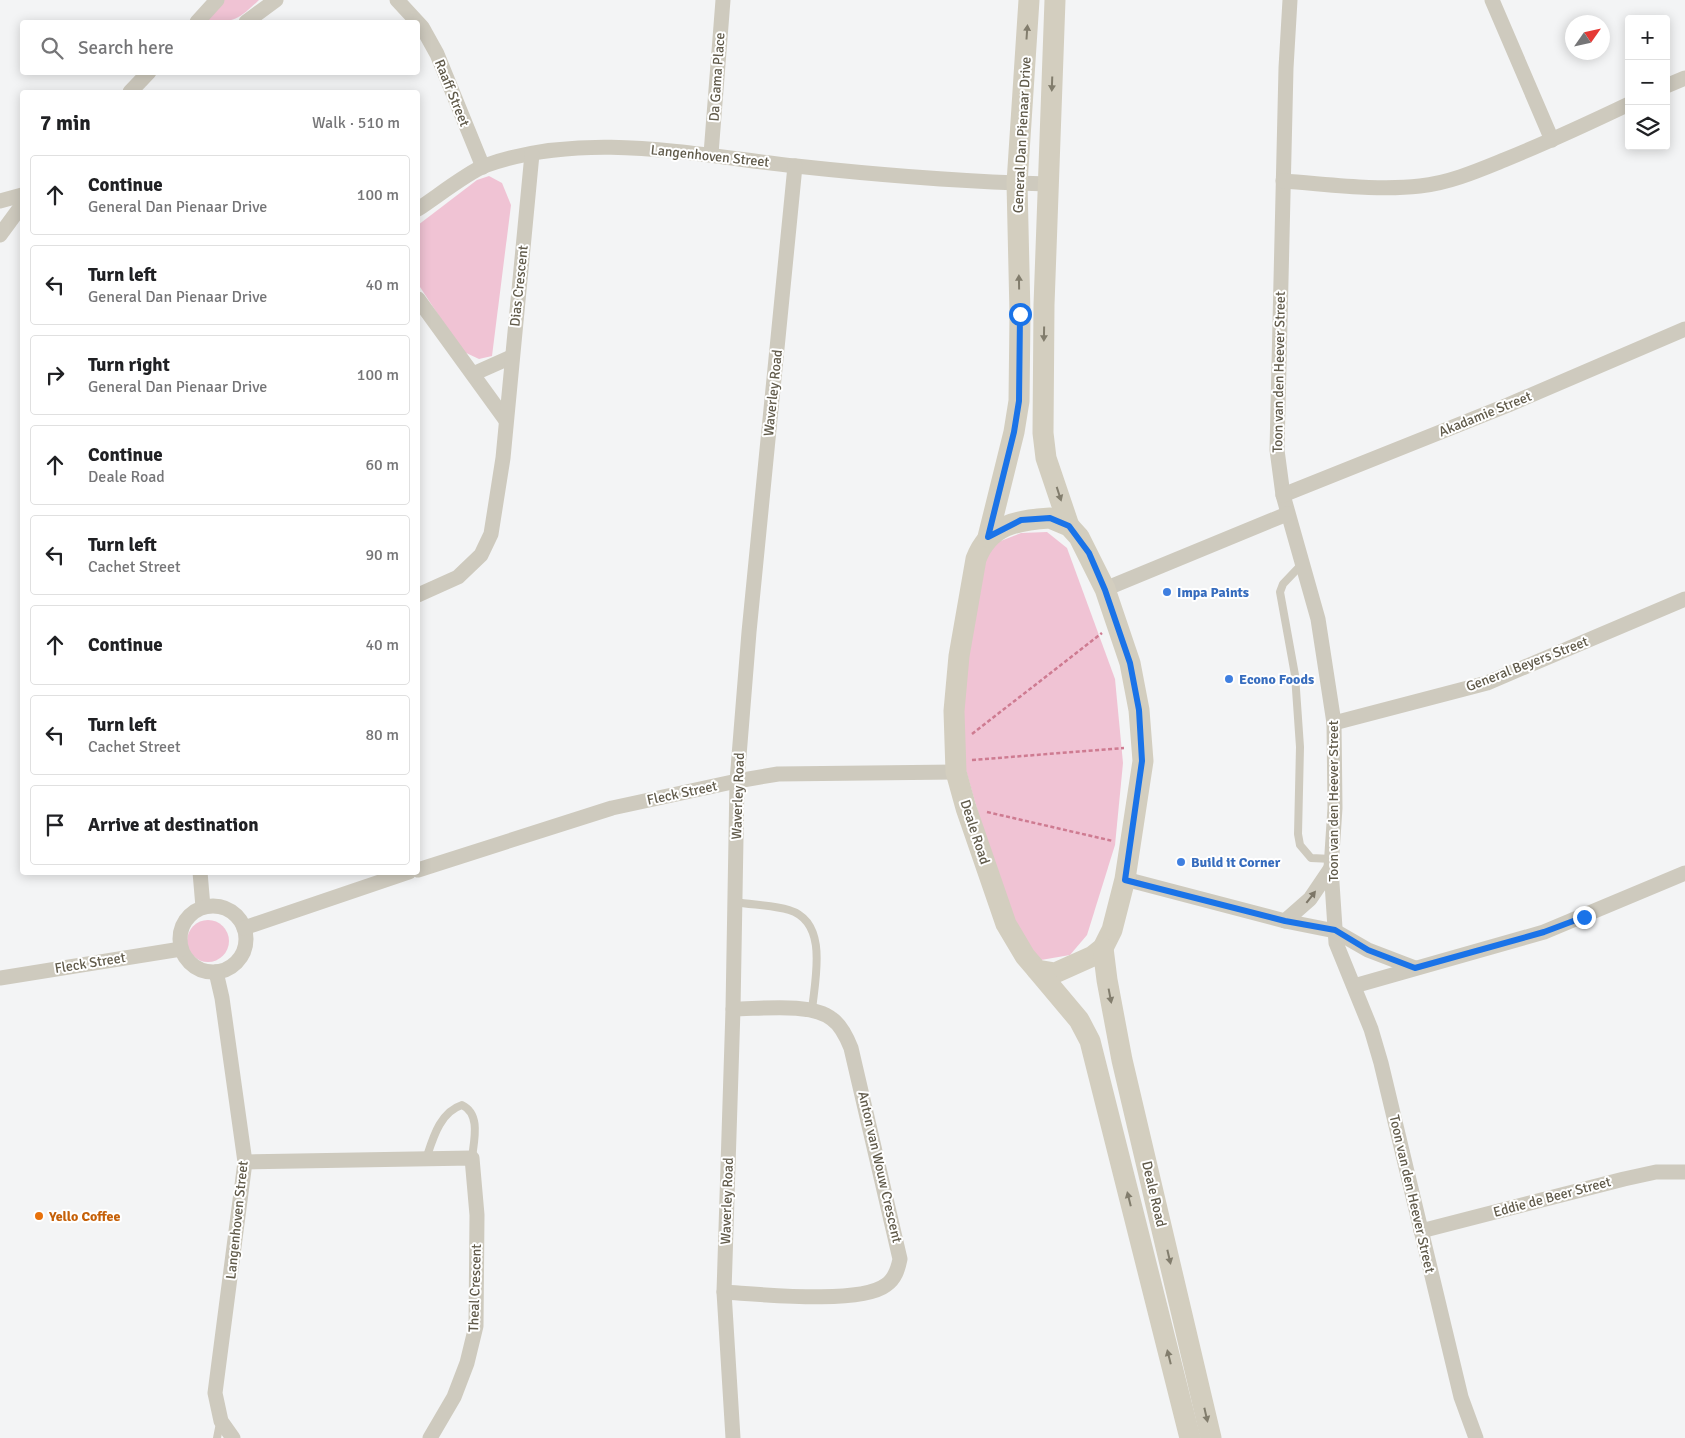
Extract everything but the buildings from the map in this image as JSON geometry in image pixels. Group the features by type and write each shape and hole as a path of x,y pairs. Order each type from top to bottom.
{"street":[{"path":"199,20 217,0"},
{"path":"249,20 276,0"},
{"name":"Raaff Street","path":"397,0 416,20"},
{"name":"Da Gama Place","path":"711,154 723,0"},
{"name":"General Dan Pienaar Drive","path":"956,761 954,711 959,656 976,559 988,537 1014,432 1019,401 1020,314 1017,184 1029,0"},
{"name":"General Dan Pienaar Drive","path":"1055,0 1043,433 1046,458 1069,526 1089,553 1105,590 1130,663 1139,710 1141,741"},
{"name":"Toon van den Heever Street","path":"1290,0 1283,181 1277,450 1282,495 1318,619 1334,723 1334,808 1331,864 1336,943 1354,986 1381,1063 1461,1397 1476,1438"},
{"path":"1492,0 1552,140"},
{"name":"Raaff Street","path":"420,25 436,54 483,167"},
{"path":"132,90 146,75"},
{"path":"1670,84 1685,78"},
{"path":"1283,181 1398,188 1422,186 1452,179 1552,140 1627,105"},
{"name":"Langenhoven Street","path":"420,208 483,167 532,154 583,148 711,154 795,166 1017,184 1049,184"},
{"name":"Dias Crescent","path":"420,593 458,577 481,555 487,543 497,501 532,154"},
{"name":"Waverley Road","path":"734,1435 724,1292 733,1009 737,781 749,632 795,166"},
{"path":"0,201 20,196"},
{"path":"0,235 20,208"},
{"path":"420,302 505,419"},
{"name":"Akadamie Street","path":"1282,495 1508,405 1685,329"},
{"path":"472,374 511,357"},
{"path":"1105,590 1287,514"},
{"path":"988,537 1021,520 1050,518 1069,526"},
{"name":"General Beyers Street","path":"1334,723 1487,683 1685,599"},
{"path":"1037,970 1054,973 1068,969 1093,956 1103,948 1112,930 1125,880 1131,845 1142,761 1141,741"},
{"name":"Fleck Street","path":"420,869 612,808 737,781 778,774 956,761"},
{"name":"Deale Road","path":"956,761 966,808 1006,924 1024,956 1080,1020 1090,1041 1190,1438"},
{"path":"1285,921 1310,899 1331,864"},
{"path":"1354,986 1544,932 1685,873"},
{"path":"200,875 203,908"},
{"path":"244,928 400,875"},
{"path":"1125,880 1285,921 1335,930 1368,950 1415,968"},
{"path":"1668,881 1685,888"},
{"path":"214,906 225,909 235,915 244,928 246,939 244,950 238,960 223,971 204,971 194,966 181,949 180,937 182,926 188,917 203,908 214,906"},
{"name":"Deale Road","path":"1103,948 1122,1060 1211,1438"},
{"name":"Fleck Street","path":"0,978 181,949"},
{"name":"Langenhoven Street","path":"216,972 222,998 245,1162 215,1393 221,1421 227,1437"},
{"name":"Anton van Wouw Crescent","path":"724,1292 813,1296 864,1294 886,1286 897,1272 900,1259 851,1048 846,1036 833,1019 812,1010 733,1009"},
{"path":"245,1162 472,1158"},
{"name":"Theal Crescent","path":"430,1438 454,1397 468,1363 476,1326 477,1215 472,1158"},
{"name":"Eddie de Beer Street","path":"1421,1232 1624,1179 1656,1172 1685,1172"}],"lane":[{"path":"1303,563 1282,584 1280,592 1295,675 1300,747 1298,834 1300,845 1311,858 1331,864"},
{"path":"735,902 789,910 803,916 811,925 815,937 816,957 812,1010"},
{"name":"Theal Crescent","path":"426,1159 435,1132 443,1119 456,1107 462,1105 472,1113 475,1123 472,1158"}],"path":[{"path":"956,761 1116,622"},
{"path":"956,761 1141,741"},
{"path":"966,808 1131,845"}],"shaded area":[{"path":"223,0 259,0 245,13 234,19 204,20"},
{"path":"489,176 502,183 511,205 492,356 479,359 462,351 420,287 420,223 477,180"},
{"path":"1047,532 1067,548 1115,679 1123,763 1115,845 1087,935 1070,955 1041,960 1015,941 957,739 978,570 993,544 1021,533"},
{"path":"208,920 223,926 229,941 223,956 208,962 193,956 187,941 193,926"}],"place":[{"name":"Impa Paints","path":"1167,592"},
{"name":"Econo Foods","path":"1229,679"},
{"name":"Build it Corner","path":"1181,862"},
{"name":"Yello Coffee","path":"39,1216"}],"route":[{"path":"1020,314 1019,401 1014,432 992,512 988,537 1021,520 1050,518 1069,526 1089,553 1105,590 1130,663 1139,710 1142,761 1125,880 1285,921 1335,930 1368,950 1415,968 1544,932 1584,917"}]}
